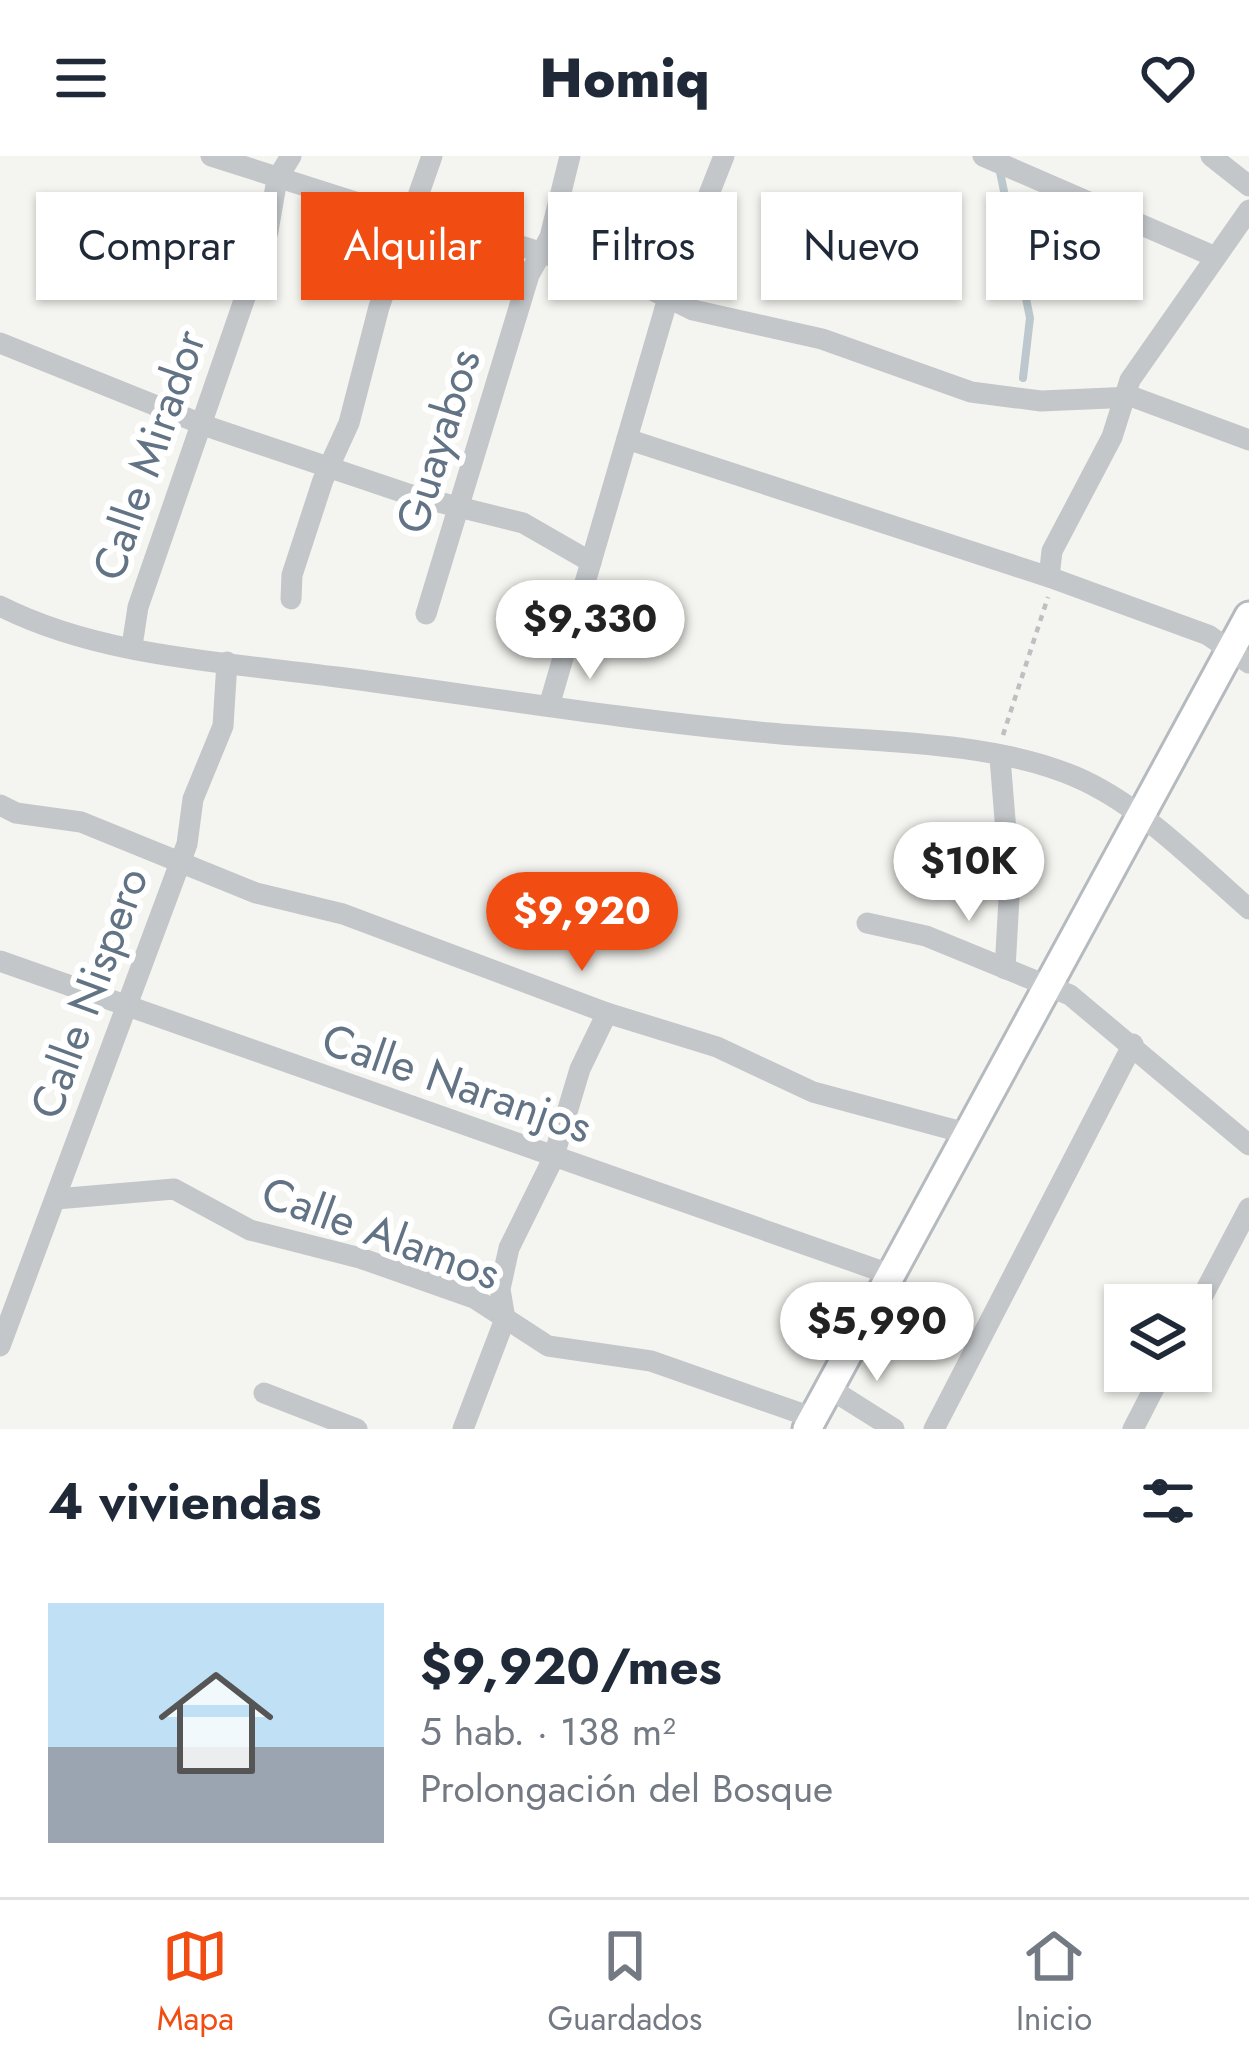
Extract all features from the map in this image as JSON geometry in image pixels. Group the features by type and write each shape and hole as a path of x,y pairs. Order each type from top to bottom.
{"street":[{"path":"212,156 320,192"},
{"name":"Calle Mirador","path":"132,646 138,607 268,231 277,179 290,156"},
{"path":"421,192 432,156"},
{"name":"Guayabos","path":"426,614 541,252 550,237 570,156"},
{"path":"710,192 724,156"},
{"path":"983,156 1213,256"},
{"path":"1211,156 1249,186"},
{"path":"1049,577 1052,551 1112,437 1123,396 1213,256 1249,210"},
{"path":"524,248 548,255"},
{"path":"291,599 292,574 328,466 349,423 382,300"},
{"path":"548,706 667,300"},
{"path":"672,300 693,310 822,339 971,392 1041,401 1123,396 1147,400 1249,440"},
{"path":"0,343 199,422 413,496 544,531 591,562"},
{"path":"627,439 1049,577 1240,656"},
{"path":"0,606 59,632 227,662 768,733 892,740 1070,774 1143,819 1249,909"},
{"path":"810,1423 1143,819 1240,656 1249,616"},
{"name":"Calle Nispero","path":"0,1346 178,862 199,779 223,726 227,662"},
{"path":"1000,758 1010,881 1005,969"},
{"path":"0,805 16,813 81,822 256,893 343,914 608,1013 716,1047 813,1092 968,1134"},
{"path":"867,923 926,937 1051,986 1132,1044 1249,1145"},
{"name":"Calle Naranjos","path":"0,961 889,1274"},
{"path":"463,1429 505,1318 502,1270 553,1159 580,1069 608,1013"},
{"path":"934,1429 1132,1044"},
{"name":"Calle Alamos","path":"56,1199 174,1189 250,1230 455,1291 548,1346 651,1361 810,1423"},
{"path":"1209,1284 1249,1208"},
{"path":"829,1388 894,1429"},
{"path":"1133,1429 1152,1392"},
{"path":"264,1393 357,1429"}],"path":[{"path":"1000,758 1007,717 1049,577"}],"waterway":[{"path":"999,167 1030,318 1023,378"}]}
